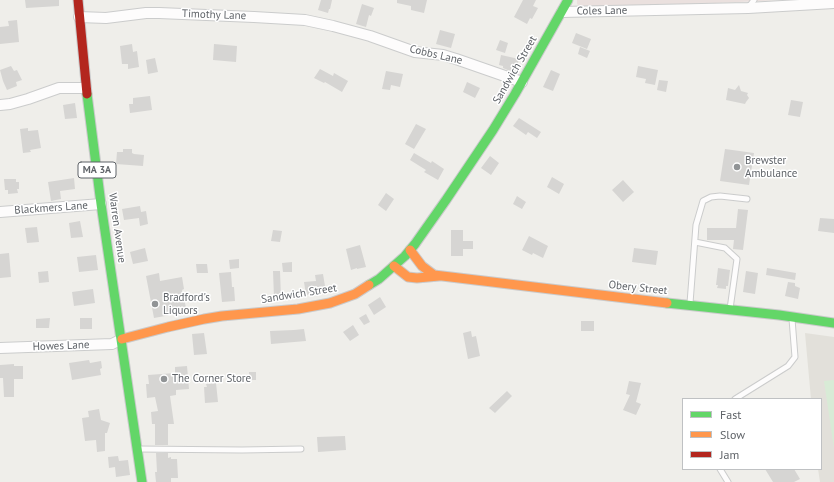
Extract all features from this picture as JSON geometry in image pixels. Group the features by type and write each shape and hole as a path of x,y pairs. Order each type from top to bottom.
{"main road":[{"name":"Warren Avenue","path":"78,0 86,88 122,340"},
{"name":"Sandwich Street","path":"122,340 204,319 298,308 334,302 350,297 364,290 379,279 410,250 493,130 568,0"},
{"name":"Obery Street","path":"410,250 419,263 434,275 558,291 792,316 834,323"},
{"name":"Obery Street","path":"394,266 408,277 417,278 440,276"},
{"name":"MA 3A","path":"122,340 142,482"}],"street":[{"name":"Coles Lane","path":"562,12 751,4 834,3"},
{"name":"Timothy Lane","path":"79,17 106,18 146,13 227,15 306,20 349,30"},
{"name":"Cobbs Lane","path":"349,30 415,52 443,55 522,82"},
{"path":"0,105 28,99 59,88 86,88"},
{"name":"Blackmers Lane","path":"0,212 102,204"},
{"name":"Howes Lane","path":"0,348 112,344 122,340"}],"lane":[{"path":"689,305 696,225 704,201 707,198 715,196 747,199"},
{"path":"695,242 725,248 737,260 730,310"},
{"path":"737,398 788,366 795,357 792,316"},
{"path":"137,449 301,449"},
{"path":"721,470 728,482"}],"shaded area":[{"path":"577,0 783,0 583,9 577,4"},
{"path":"805,333 834,337 834,482 820,482 818,470 822,470 822,398 811,398"}],"green space":[{"path":"834,380 834,448 824,381"}],"building":[{"path":"25,0 59,0 59,6 26,8"},
{"path":"321,0 332,0 328,13 318,10"},
{"path":"397,0 427,0 424,13 411,10 411,6 397,3"},
{"path":"523,0 536,0 533,6 538,8 532,19 530,18 527,24 514,17"},
{"path":"362,4 374,8 371,16 369,15 366,27 356,24"},
{"path":"17,20 19,42 0,44 0,27 9,26 8,21"},
{"path":"440,30 455,34 451,48 436,44"},
{"path":"576,33 591,39 587,49 572,43"},
{"path":"500,40 508,43 505,53 496,50"},
{"path":"132,44 133,52 137,51 139,67 128,69 128,64 122,64 120,46"},
{"path":"214,44 237,46 236,62 213,60"},
{"path":"580,47 590,51 587,58 578,54"},
{"path":"501,55 519,59 515,73 499,65"},
{"path":"155,58 158,72 148,74 146,60"},
{"path":"11,66 14,71 17,70 22,80 16,82 17,86 7,90 0,70"},
{"path":"638,66 658,70 655,85 645,83 646,79 636,77"},
{"path":"320,69 333,76 334,73 348,81 342,92 325,82 324,83 314,78"},
{"path":"551,70 560,74 553,91 543,87"},
{"path":"386,71 403,74 400,87 391,85 390,90 382,89"},
{"path":"659,80 668,81 666,92 657,90"},
{"path":"467,82 480,88 475,98 463,92"},
{"path":"739,85 741,91 748,93 747,95 749,98 745,104 726,100 728,88 735,90"},
{"path":"150,96 152,110 130,113 129,104 133,104 133,98"},
{"path":"791,100 803,102 800,117 788,115"},
{"path":"75,103 77,118 65,119 63,105"},
{"path":"519,118 541,132 537,138 528,132 526,135 513,126"},
{"path":"416,124 426,129 414,149 405,144"},
{"path":"28,128 28,131 38,130 41,148 23,153 20,129"},
{"path":"123,149 132,149 132,153 134,154 144,155 143,166 116,164 117,152 123,152"},
{"name":"Brewster Ambulance","path":"725,149 754,153 749,185 720,181"},
{"path":"414,153 431,163 432,161 444,169 438,180 424,172 426,170 410,160"},
{"path":"490,156 499,163 491,175 481,168"},
{"path":"552,177 564,184 559,194 547,187"},
{"path":"74,178 75,189 60,191 61,199 51,201 48,182"},
{"path":"4,179 16,179 16,182 19,182 19,189 17,189 18,193 8,194 8,190 5,190"},
{"path":"623,180 634,192 623,202 612,190"},
{"path":"386,193 394,199 386,211 378,205"},
{"path":"517,196 526,202 522,209 513,204"},
{"path":"140,206 141,212 146,211 148,224 140,226 139,218 124,220 122,209"},
{"path":"738,209 748,210 743,250 733,249 734,240 707,240 707,228 736,228"},
{"path":"820,218 834,219 834,233 818,231"},
{"path":"80,221 83,237 71,238 69,223"},
{"path":"37,227 39,242 27,243 25,228"},
{"path":"273,230 282,231 280,242 271,241"},
{"path":"451,230 463,230 463,241 473,241 473,249 463,249 463,256 451,256"},
{"path":"529,236 548,246 543,258 522,250"},
{"path":"360,245 366,267 351,270 346,249"},
{"path":"145,248 148,261 133,264 130,252"},
{"path":"634,248 658,251 656,265 632,262"},
{"path":"9,253 11,277 0,278 0,254"},
{"path":"96,255 98,270 79,272 77,257"},
{"path":"239,259 239,268 230,269 229,260"},
{"path":"292,262 292,272 283,272 282,263"},
{"path":"196,264 207,264 208,273 197,273"},
{"path":"718,268 730,270 728,286 726,286 726,289 717,288"},
{"path":"767,268 796,273 795,280 766,275"},
{"path":"48,271 49,282 39,283 38,272"},
{"path":"273,271 280,271 281,298 274,298"},
{"path":"746,271 758,273 755,294 743,292"},
{"path":"231,272 235,301 222,302 219,273"},
{"path":"159,273 160,281 182,277 184,289 182,290 187,312 154,318 146,276"},
{"path":"323,274 326,292 306,295 304,282 316,281 315,275"},
{"path":"788,282 795,283 795,286 800,288 798,299 785,296"},
{"path":"93,289 95,303 74,306 72,292"},
{"path":"380,297 386,307 374,315 368,305"},
{"path":"366,314 370,322 364,325 359,318"},
{"path":"50,318 49,328 36,328 36,319"},
{"path":"80,318 92,318 92,329 80,329"},
{"path":"581,321 594,321 594,331 581,331"},
{"path":"353,325 359,335 350,341 343,332"},
{"path":"304,329 306,341 271,344 270,331"},
{"path":"471,331 472,337 476,336 480,356 468,359 463,333"},
{"path":"204,333 207,354 194,355 192,334"},
{"path":"89,360 90,363 101,361 101,375 72,380 69,363"},
{"path":"14,364 14,366 23,366 23,379 14,379 14,397 4,397 3,378 0,378 0,365"},
{"path":"187,366 189,389 176,390 176,395 170,396 174,424 168,424 168,445 155,445 155,424 152,424 151,412 158,411 155,397 147,398 146,384 149,384 148,375 175,373 175,367"},
{"path":"249,372 256,372 256,380 249,380"},
{"path":"629,381 641,383 636,402 641,404 636,415 623,410 630,395 626,394"},
{"path":"216,383 218,402 205,403 204,387 207,387 206,384"},
{"path":"507,391 512,396 495,413 489,408"},
{"path":"99,409 101,420 110,423 107,433 105,433 105,451 97,452 96,440 85,441 82,418 89,417 88,411"},
{"path":"345,436 346,450 318,452 317,437"},
{"path":"156,453 168,453 168,458 171,457 171,459 177,459 178,478 171,478 171,482 156,482"},
{"path":"118,456 119,461 128,460 130,475 116,477 115,467 109,468 108,457"},
{"path":"766,470 795,470 800,479 794,482 773,482"}],"traffic: fast":[{"path":"369,285 379,279 405,256 446,200 493,130 515,94 568,0"},
{"path":"87,94 101,204 142,482"},
{"path":"667,303 779,315 834,323"}],"traffic: slow":[{"path":"410,250 422,266 434,275 667,303"},
{"path":"394,266 408,277 417,278 439,276"},
{"path":"122,339 204,319 298,309 330,303 355,294 369,285"}],"traffic: jam":[{"path":"78,0 87,94"}],"place":[{"name":"Brewster Ambulance","path":"737,167"},
{"name":"Bradford's Liquors","path":"155,304"},
{"name":"The Corner Store","path":"164,379"}]}
